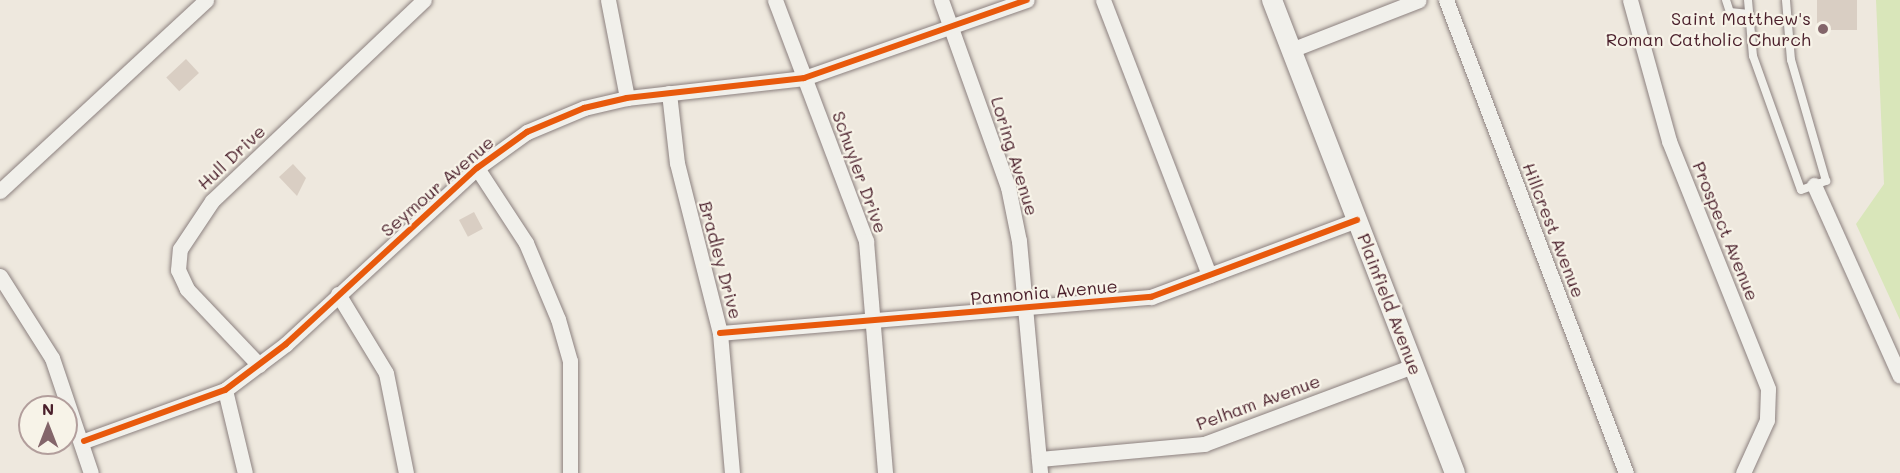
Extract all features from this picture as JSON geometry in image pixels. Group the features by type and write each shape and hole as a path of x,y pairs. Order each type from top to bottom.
{"street":[{"path":"0,191 206,0"},
{"name":"Hull Drive","path":"259,365 187,289 178,270 180,249 191,224 212,201 423,0"},
{"path":"608,0 627,98"},
{"name":"Schuyler Drive","path":"775,0 866,241 885,473"},
{"name":"Loring Avenue","path":"940,0 1008,187 1019,241 1040,466"},
{"name":"Seymour Avenue","path":"84,441 225,390 259,365 477,168 527,132 584,108 627,98 804,78 1027,0"},
{"path":"1103,0 1209,274"},
{"name":"Plainfield Avenue","path":"1272,0 1455,473"},
{"path":"1291,50 1419,0"},
{"name":"Hillcrest Avenue","path":"1446,0 1626,473"},
{"name":"Prospect Avenue","path":"1630,0 1669,141 1768,389 1767,420 1749,472"},
{"name":"Bradley Drive","path":"669,93 680,172 720,333 732,473"},
{"path":"477,168 526,243 558,319 570,361 570,473"},
{"path":"1814,185 1900,376"},
{"name":"Pannonia Avenue","path":"720,333 1024,310 1151,297 1357,220"},
{"path":"0,276 52,358 84,441 91,473"},
{"path":"338,294 386,373 406,473"},
{"name":"Pelham Avenue","path":"1040,466 1204,444 1413,366"},
{"path":"225,390 246,473"}],"lane":[{"path":"1726,0 1730,12 1749,14"},
{"path":"1748,0 1754,56 1801,190 1826,181 1791,60 1786,0"}],"green space":[{"path":"1876,0 1900,0 1900,320 1856,224 1884,184"}],"building":[{"path":"1817,0 1857,0 1857,30 1817,30"},
{"path":"186,59 199,73 179,91 166,77"},
{"path":"293,164 306,178 297,196 279,177"},
{"path":"474,212 483,229 468,237 459,220"}],"cycle path":[{"path":"84,441 225,390 286,344 477,168 527,132 584,108 627,98 804,78 1027,0"},
{"path":"720,333 1151,297 1357,220"}],"place":[{"name":"Saint Matthew's Roman Catholic Church","path":"1823,29"}]}
